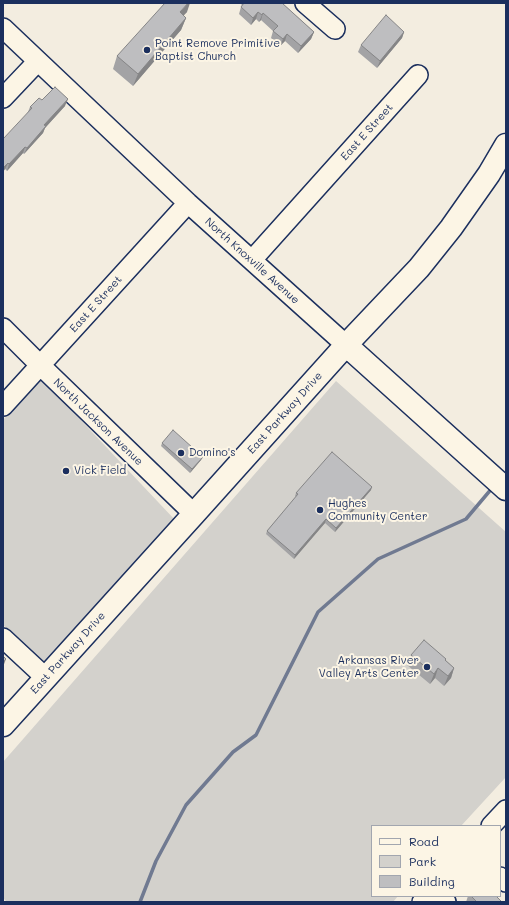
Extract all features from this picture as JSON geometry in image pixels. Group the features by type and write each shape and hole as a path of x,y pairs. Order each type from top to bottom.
{"main road":[{"name":"East Parkway Drive","path":"3,725 346,345 418,268 451,228 489,174 506,145"},
{"name":"North Knoxville Avenue","path":"346,345 506,490"}],"street":[{"path":"305,3 335,29"},
{"name":"North Knoxville Avenue","path":"3,28 188,203 346,345"},
{"path":"3,98 38,61"},
{"name":"East E Street","path":"252,260 418,75"},
{"name":"East E Street","path":"3,406 188,203"},
{"name":"North Jackson Avenue","path":"3,328 40,366 194,514"},
{"path":"3,638 46,678"},
{"path":"492,825 506,810"}],"green space":[{"name":"Vick Field","path":"41,378 176,521 45,664 3,625 3,420"},
{"path":"336,381 506,532 506,777 462,825 371,825 371,897 397,897 393,902 7,902 3,898 3,762"}],"building":[{"name":"Point Remove Primitive Baptist Church","path":"165,3 188,3 180,12 186,18 138,74 117,56"},
{"path":"244,3 282,3 314,32 301,46 287,34 283,39 273,31 278,26 263,13 262,15 258,12 253,18 241,7"},
{"path":"386,15 404,32 380,61 361,45"},
{"path":"55,87 68,99 44,125 46,126 27,148 25,147 9,164 8,163 3,168 3,139 32,108 30,107 39,98 42,100"},
{"name":"Domino's","path":"173,430 203,457 192,469 162,443"},
{"name":"Hughes Community Center","path":"332,452 372,487 336,528 326,519 295,555 267,531 298,494 296,493"},
{"path":"424,640 454,668 448,676 438,668 434,674 411,655"},
{"path":"472,897 497,897 502,902 477,902"}],"waterway":[{"path":"140,902 156,861 186,805 233,752 256,735 318,612 378,559 466,519 493,487"}],"place":[{"name":"Point Remove Primitive Baptist Church","path":"147,50"},
{"name":"Domino's","path":"181,453"},
{"name":"Vick Field","path":"66,471"},
{"name":"Hughes Community Center","path":"320,510"},
{"name":"Arkansas River Valley Arts Center","path":"427,667"}]}
